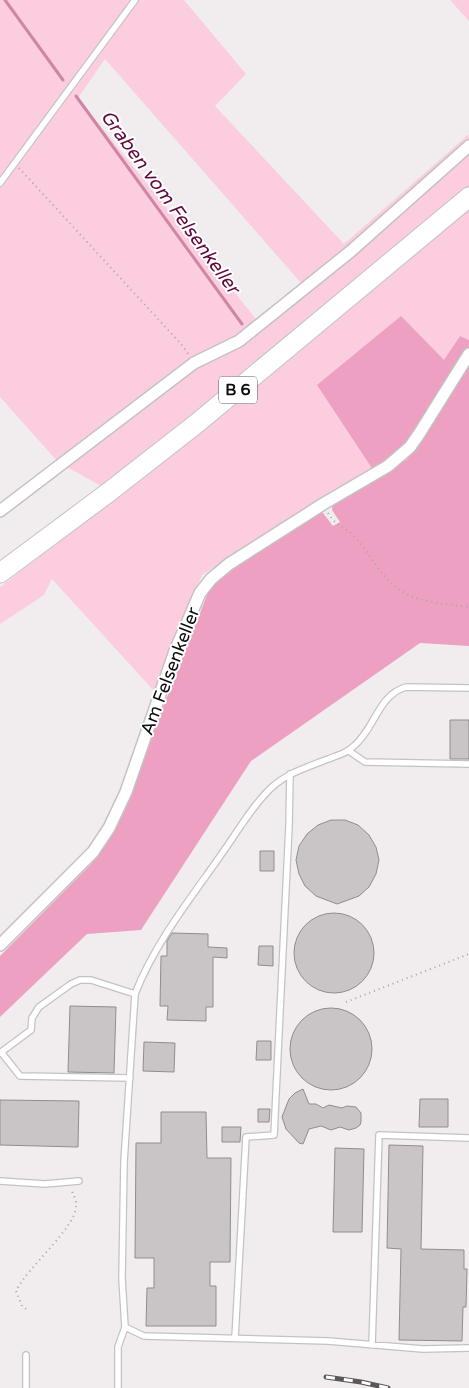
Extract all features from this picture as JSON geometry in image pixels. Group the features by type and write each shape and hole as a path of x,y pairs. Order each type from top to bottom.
{"main road":[{"name":"B 6","path":"0,573 196,424 469,197"}],"street":[{"path":"0,511 194,363 239,341 351,250 469,146"},
{"name":"Am Felsenkeller","path":"0,945 93,852 109,828 126,792 175,651 200,594 211,579 229,564 323,504 388,466 410,447 469,354"}],"lane":[{"path":"0,183 136,0"},
{"path":"118,1388 118,1346 125,1327 122,1279 124,1162 135,994 139,982 164,937 253,810 271,788 290,774 349,751 357,744 389,696 398,689 406,687 469,688"},
{"path":"349,751 365,762 469,764"},
{"path":"235,1338 246,1137 274,1135 290,774"},
{"path":"130,1078 20,1076 0,1052 31,1030 32,1018 39,1007 71,984 80,980 91,980 135,994"},
{"path":"372,1345 379,1135 469,1138"},
{"path":"0,1181 45,1184 79,1181"},
{"path":"125,1327 144,1336 328,1341 423,1349 469,1348"},
{"path":"26,1355 26,1388"}],"path":[{"path":"14,163 181,344 194,363"},
{"path":"323,504 334,522 356,538 383,574 405,593 418,598 469,607"},
{"path":"346,1002 469,954"},
{"path":"26,1309 18,1298 16,1291 19,1285 66,1228 75,1211 76,1204 68,1182"}],"shaded area":[{"path":"0,0 184,0 246,74 215,106 344,244 469,134 469,340 460,336 445,360 317,385 373,470 249,544 202,575 154,691 52,579 44,595 0,624 0,587 119,496 58,462 0,397","holes":["105,59 301,283 256,319 78,98"]},
{"path":"450,0 469,0 469,21"},
{"path":"401,316 444,360 460,336 469,340 469,350 415,434 393,457 373,470 317,385"},
{"path":"469,361 469,646 420,643 251,761 141,930 87,934 0,1017 0,956 92,863 113,834 213,580 317,512 323,513 333,526 340,522 332,510 333,502 406,460 418,447"}],"building":[{"path":"450,720 469,720 469,759 450,759"},
{"path":"331,820 345,820 358,825 369,835 376,847 379,860 376,874 369,887 359,896 337,904 316,896 305,886 299,874 296,860 299,846 307,834 318,825"},
{"path":"260,851 274,851 274,871 260,871"},
{"path":"334,913 349,916 362,925 371,938 374,953 371,968 362,981 349,990 334,993 319,990 306,981 297,968 294,953 297,938 306,925 319,916"},
{"path":"172,933 208,934 208,947 227,948 227,958 213,957 213,1007 206,1007 206,1021 167,1020 168,1006 160,1006 161,956 167,956 167,941"},
{"path":"259,946 273,946 273,966 258,965"},
{"path":"70,1006 116,1007 114,1073 68,1072"},
{"path":"331,1008 347,1011 360,1020 369,1033 372,1049 369,1065 360,1078 347,1087 331,1090 315,1087 302,1078 293,1065 290,1049 293,1033 302,1020 315,1011"},
{"path":"257,1041 271,1041 271,1060 256,1060"},
{"path":"144,1042 175,1043 174,1072 143,1071"},
{"path":"303,1089 309,1104 316,1104 323,1108 329,1105 342,1108 347,1106 356,1107 361,1113 360,1125 349,1130 340,1127 331,1130 321,1126 309,1129 303,1144 299,1143 286,1129 282,1117 289,1099"},
{"path":"420,1099 448,1099 448,1127 419,1127"},
{"path":"0,1100 79,1101 78,1147 0,1145"},
{"path":"258,1109 270,1109 269,1122 258,1122"},
{"path":"161,1112 206,1112 207,1158 231,1158 230,1262 210,1262 210,1286 216,1286 216,1326 146,1326 147,1288 154,1288 154,1258 135,1258 136,1143 161,1143"},
{"path":"222,1127 241,1127 240,1142 222,1142"},
{"path":"389,1145 423,1146 421,1249 464,1250 464,1269 467,1269 466,1307 463,1307 462,1341 399,1340 401,1249 387,1248"},
{"path":"335,1148 364,1149 362,1232 333,1232"}],"waterway":[{"name":"Graben vom Felsenkeller","path":"5,0 63,80"},
{"name":"Graben vom Felsenkeller","path":"76,96 242,324"}],"railway":[{"path":"326,1377 388,1388"}]}
